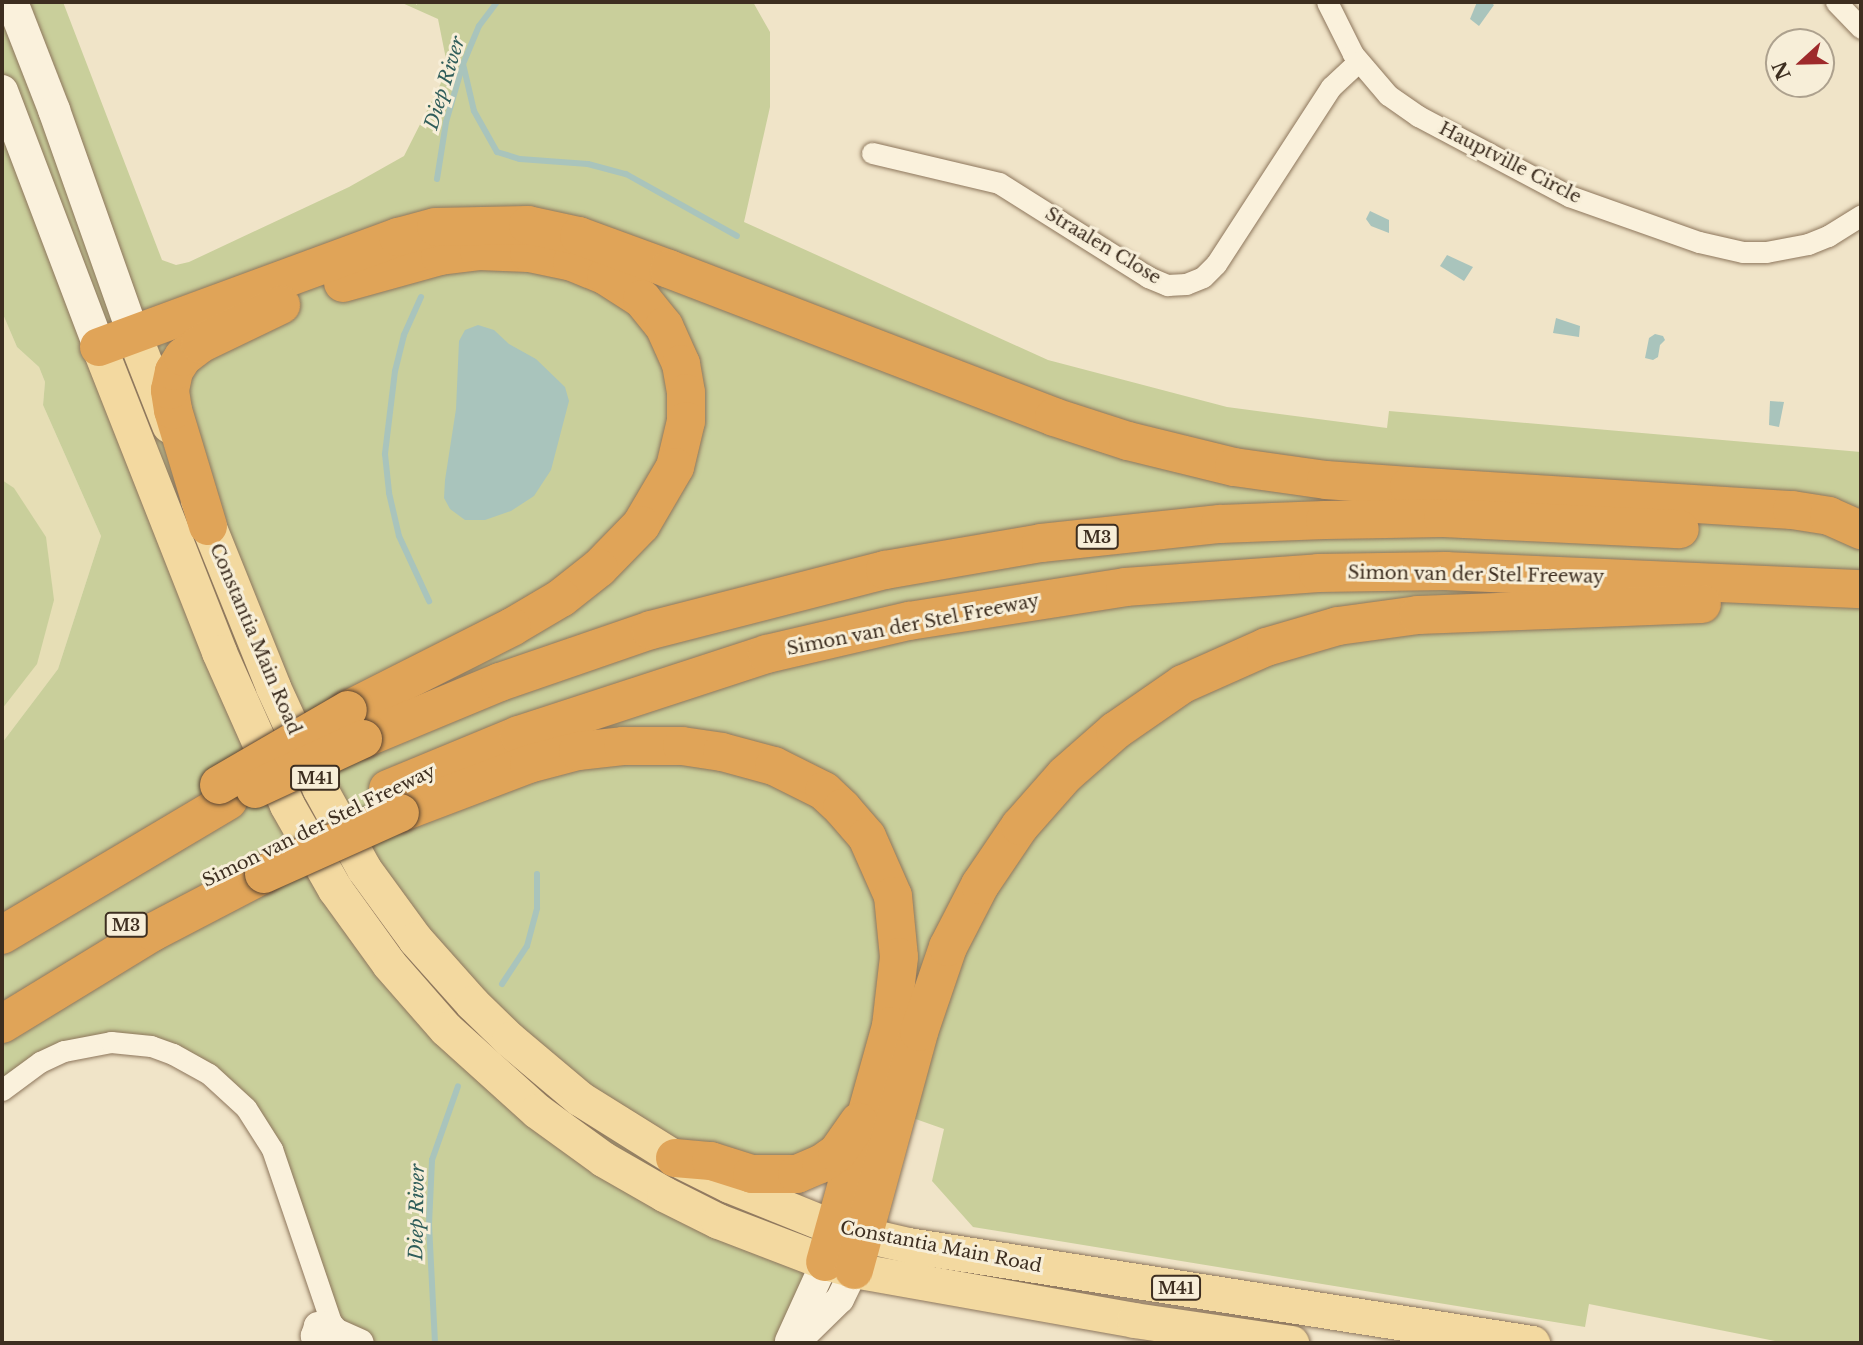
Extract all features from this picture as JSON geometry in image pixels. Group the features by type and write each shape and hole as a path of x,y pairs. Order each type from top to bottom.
{"highway":[{"path":"120,350 398,237 436,227 528,225 579,236 1054,417 1128,441 1234,467 1395,485 1791,510 1829,516 1861,532"},
{"path":"2,935 66,894 140,837 355,724 445,662 561,598 599,568 657,502 675,467 686,421 681,364 664,326 634,293 606,275 572,262 529,253 479,251 440,256 357,278 281,304 120,350"},
{"path":"208,526 173,410 170,390 174,372 183,357 200,344 281,304"},
{"name":"M3","path":"355,724 500,682 664,626 886,570 1041,543 1220,524 1443,518 1555,525 1861,532"},
{"name":"Simon van der Stel Freeway","path":"394,801 519,735 767,654 909,621 1125,587 1318,573 1446,571 1861,589"},
{"path":"845,1249 948,947 980,885 1020,825 1065,775 1115,731 1183,684 1266,647 1338,626 1418,615 1861,597"},
{"path":"2,1024 259,864 394,801 578,751 623,746 682,746 722,752 774,766 824,792 867,837 893,896 899,957 891,1026 869,1103 845,1249"},
{"name":"Simon van der Stel Freeway","path":"2,1004 134,920 259,864"},
{"path":"675,1158 710,1161 764,1175 804,1172 821,1164 842,1148 869,1103"}],"main road":[{"name":"Constantia Main Road","path":"12,2 54,110 120,350 219,652 287,805 335,889 389,964 446,1029 487,1069 537,1111 603,1159 718,1221 845,1249 1134,1320 1291,1343"},
{"name":"Constantia Main Road","path":"2,91 120,350 208,526 274,687 320,789 364,869 415,939 509,1039 579,1098 675,1158 845,1249 1532,1343"}],"street":[{"name":"Hauptville Circle","path":"1328,2 1358,62 1373,82 1402,106 1569,196 1699,242 1743,252 1788,250 1828,236 1861,215"},
{"path":"1836,2 1861,28"},
{"name":"Straalen Close","path":"872,153 999,183 1148,277 1167,285 1186,284 1203,277 1216,264 1331,87 1358,62"},
{"path":"2,1090 40,1062 64,1051 110,1042 151,1046 173,1054 209,1074 246,1108 272,1149 327,1334"},
{"path":"788,1343 845,1249"},
{"path":"795,1343 841,1299 845,1249"}],"shaded area":[{"path":"2,312 17,347 39,367 45,382 43,405 101,536 58,669 2,743"}],"green space":[{"path":"2,2 63,2 162,260 176,265 189,262 349,187 404,156 448,69 438,19 400,2 416,2 416,5 419,2 753,2 770,32 770,107 744,222 1048,360 1227,407 1387,428 1389,411 1861,452 1861,1343 1785,1343 1589,1304 1585,1327 973,1227 932,1181 944,1129 870,1103 829,1159 675,1158 664,1193 825,1262 788,1343 360,1343 335,1332 259,1126 173,1054 92,1044 2,1090 2,743 58,669 101,536 43,405 45,382 39,367 17,347 2,312"},
{"path":"2,480 14,488 46,537 54,600 37,664 2,709"}],"water":[{"path":"1477,2 1490,2 1494,5 1479,26 1470,19"},
{"path":"1370,211 1389,220 1389,233 1371,226 1366,219"},
{"path":"1447,255 1473,267 1464,281 1440,266"},
{"path":"1556,318 1580,326 1579,337 1553,333"},
{"path":"478,325 494,330 509,344 536,359 565,387 569,401 551,470 534,496 511,511 485,520 465,520 450,509 444,498 445,480 456,409 459,341 465,330"},
{"path":"1655,334 1663,336 1665,340 1660,345 1658,357 1653,360 1645,358 1649,338"},
{"path":"1770,401 1784,402 1779,427 1769,425"}],"waterway":[{"name":"Diep River","path":"437,179 446,122 463,64 479,26 497,2"},
{"path":"463,64 474,111 497,152 520,159 588,164 626,174 737,236"},
{"name":"Diep River","path":"421,297 404,335 395,371 385,454 389,493 399,536 429,601"},
{"name":"Diep River","path":"502,984 527,946 537,908 537,874"},
{"name":"Diep River","path":"435,1343 429,1224 432,1160 458,1086"}]}
